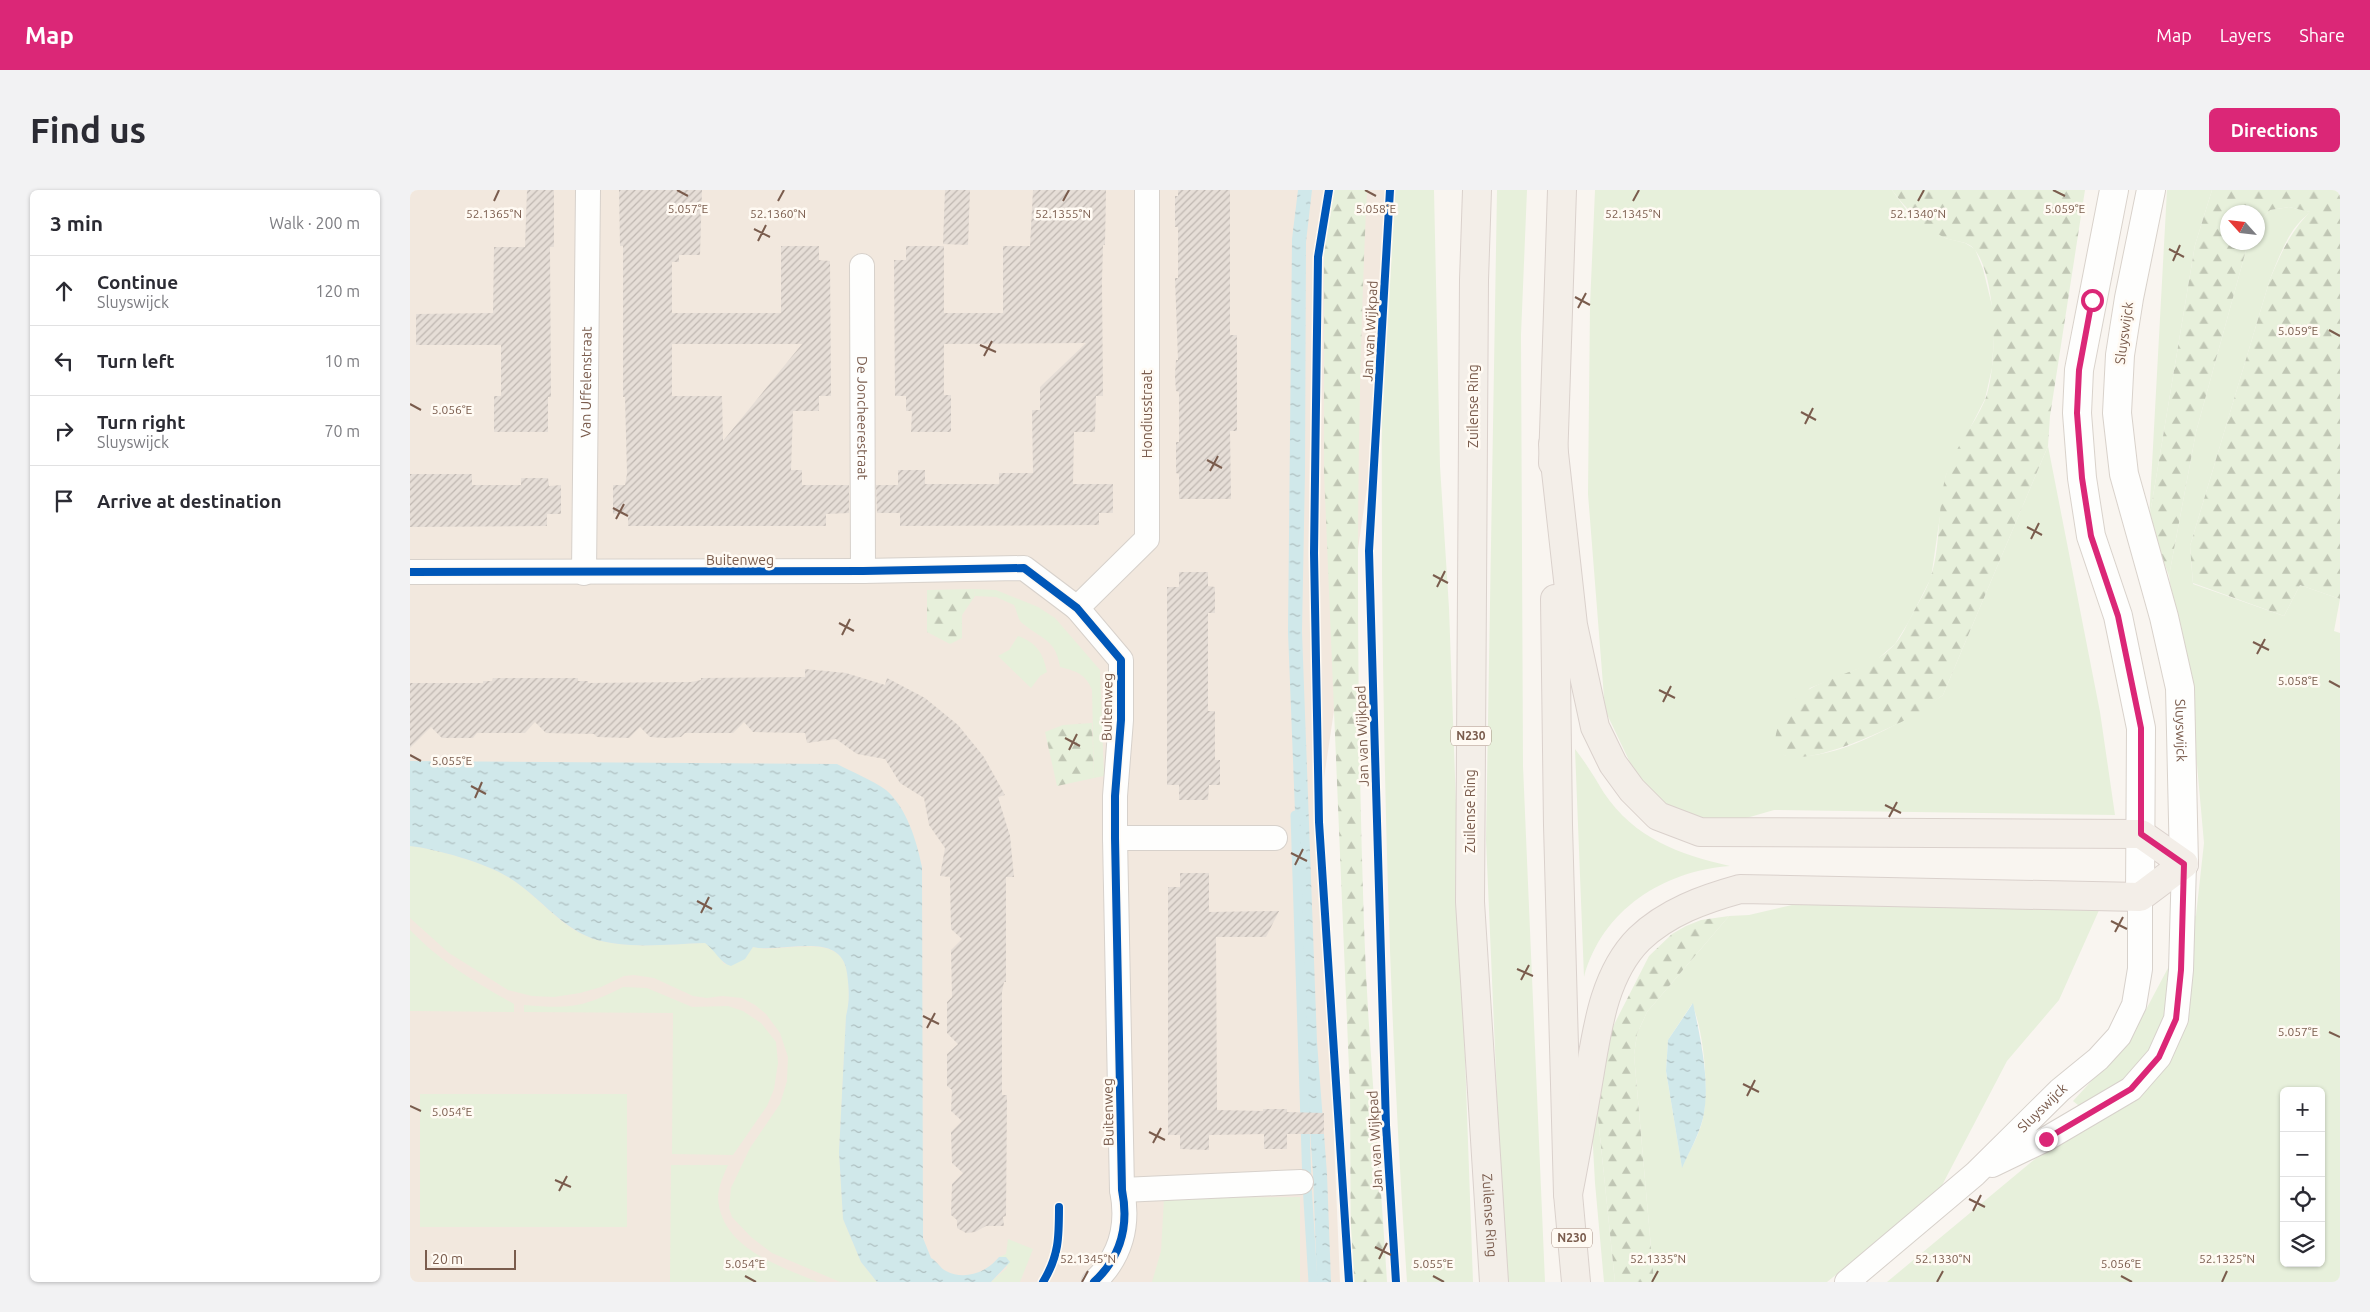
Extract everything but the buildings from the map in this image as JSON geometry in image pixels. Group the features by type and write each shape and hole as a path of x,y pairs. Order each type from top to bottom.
{"main road":[{"name":"Zuilense Ring","path":"1477,190 1474,290 1470,902 1494,1282"},
{"name":"N230","path":"1562,190 1553,444 1558,825 1568,1194 1576,1282"},
{"name":"Sluyswijck","path":"2114,190 2079,370 2077,413 2082,478 2091,536 2118,616 2141,728 2140,897"},
{"name":"Sluyswijck","path":"2151,190 2121,346 2117,413 2124,474 2164,617 2180,688 2184,864"},
{"name":"N230","path":"1553,444 1573,625 1595,727 1613,764 1632,790 1658,816 1700,832 2141,834"},
{"path":"2140,897 2184,864 2141,834"},
{"name":"N230","path":"1568,1194 1602,1012 1618,970 1638,940 1666,918 1704,899 1740,889 2140,897"}],"street":[{"name":"Van Uffelenstraat","path":"584,573 588,190"},
{"name":"Hondiusstraat","path":"1077,608 1147,539 1148,190"},
{"name":"De Joncheerestraat","path":"862,266 863,571"},
{"name":"Buitenweg","path":"410,572 584,573 1024,568 1077,608 1120,660 1121,720 1115,796 1115,838 1122,1190 1125,1205 1121,1242 1108,1269 1094,1282"},
{"path":"1115,838 1275,838"},
{"name":"Sluyswijck","path":"1975,1174 2046,1139 2131,1089 2159,1057 2176,1019 2181,970 2184,864"},
{"name":"Sluyswijck","path":"1847,1282 1975,1174 2060,1090 2098,1059 2119,1036 2134,1004 2140,969 2140,897"},
{"path":"1122,1190 1301,1182"}],"shaded area":[{"path":"410,190 1390,190 1389,284 1367,488 1320,805 1340,1282 410,1282"}],"green space":[{"path":"1334,190 1367,190 1360,374 1359,742 1366,970 1387,1282 1351,1282 1350,1093 1324,472 1324,252"},
{"path":"1388,190 1434,190 1440,466 1449,608 1473,1282 1407,1282 1401,1194 1389,928 1384,751 1382,382"},
{"path":"1497,190 1527,190 1521,335 1523,766 1545,1282 1505,1282 1486,840"},
{"path":"1595,190 1892,190 1908,212 1945,238 1965,243 1975,249 1983,269 1995,318 1992,368 1985,399 1946,475 1931,578 1895,644 1873,663 1810,688 1776,738 1779,748 1784,755 1823,754 1845,747 1889,728 1943,695 2048,446 2100,712 2115,815 1774,810 1743,819 1712,819 1691,817 1659,800 1635,773 1605,710 1588,494 1590,306"},
{"path":"1892,190 2085,190 2050,416 2048,446 1943,695 1912,717 1878,733 1831,751 1808,756 1789,757 1778,750 1776,734 1783,714 1795,700 1810,689 1879,657 1894,645 1904,630 1930,579 1938,542 1941,500 1946,475 1954,456 1985,400 1989,385 1992,367 1993,324 1988,281 1982,263 1975,250 1968,244 1947,239 1921,222"},
{"path":"2167,190 2212,190 2195,245 2149,520"},
{"path":"2212,190 2340,190 2340,599 2300,585 2284,616 2193,583 2190,546 2270,279 2287,243 2297,227 2310,212 2289,207 2270,210 2265,216 2265,205 2220,205 2220,250 2246,250 2196,432 2169,576 2149,520 2195,245"},
{"path":"2289,207 2311,212 2303,218 2291,233 2270,279 2190,546 2193,584 2284,616 2300,585 2340,599 2334,631 2340,633 2340,1282 1887,1282 2089,1114 2073,1101 2131,1038 2196,915 2204,843 2197,765 2169,576 2196,432 2246,250 2265,250 2265,216 2270,210"},
{"path":"974,589 996,590 1038,607 1055,618 1100,670 1104,776 1094,778 1092,690 1087,680 1076,672 1060,667 1058,658 1051,645 1047,640 1021,622 1014,605 996,597 975,596"},
{"path":"974,589 975,596 962,615 962,638 950,644 927,632 927,590"},
{"path":"1018,636 1030,642 1038,649 1047,672 1040,676 1031,688 998,656 1009,650"},
{"path":"1092,723 1094,778 1057,786 1045,732 1063,725"},
{"path":"1575,749 1604,793 1629,822 1644,833 1676,850 1711,862 1730,866 1705,869 1681,876 1639,898 1620,914 1605,932 1593,953 1584,977"},
{"path":"410,846 460,857 499,872 519,884 568,926 579,933 604,942 632,945 705,943 716,951 724,964 744,959 753,947 765,949 809,946 834,952 842,960 847,973 849,989 839,1152 843,1219 861,1262 877,1282 840,1282 772,1253 751,1237 732,1217 729,1208 731,1188 750,1148 780,1104 787,1081 788,1057 780,1033 766,1014 742,998 693,996 654,978 634,975 624,976 601,987 580,993 554,997 532,996 508,990 449,953 410,918"},
{"path":"1830,896 2100,908 2059,1000 2007,1061 1938,1193 1827,1282 1654,1282 1634,1055 1637,1034 1647,1012 1729,916 1749,915","holes":["1692,1004 1700,1029 1704,1060 1705,1106 1699,1130 1682,1167 1666,1071 1668,1040"]},
{"path":"1729,916 1647,1012 1637,1034 1634,1055 1654,1282 1615,1282 1596,1098 1596,1060 1649,956 1672,934 1686,926 1701,920"},
{"path":"410,930 434,952 472,980 514,1004 514,1012 410,1011"},
{"path":"623,987 647,988 692,1007 728,1006 743,1011 761,1023 776,1042 778,1063 774,1089 767,1106 733,1155 672,1154 673,1013 524,1012 524,1005 564,1007 586,1003"},
{"path":"1589,1075 1596,1098 1615,1282 1604,1282 1595,1183"},
{"path":"420,1094 627,1094 627,1227 420,1227"},
{"path":"671,1165 728,1165 720,1185 718,1198 722,1215 729,1230 754,1253 770,1262 818,1282 670,1282"},
{"path":"1300,1197 1300,1282 1152,1282 1161,1251 1164,1198"},
{"path":"1008,1239 1033,1249 1020,1282 991,1282 1007,1268 1006,1257 999,1257 1006,1254"}],"water":[{"path":"1298,190 1312,190 1306,242 1302,632 1317,1042 1327,1174 1331,1282 1317,1282 1313,1174 1304,1042 1288,632 1292,239"},
{"path":"410,761 837,764 886,790 900,806 910,826 922,867 923,1238 931,1258 944,1270 953,1274 968,1275 982,1271 999,1257 1006,1257 1010,1262 991,1282 877,1282 861,1262 843,1219 839,1152 849,989 847,973 842,960 834,951 823,947 809,946 753,947 745,959 731,966 724,962 705,943 632,945 604,942 591,938 568,926 519,884 499,872 460,857 410,846"},
{"path":"1693,1003 1704,1060 1706,1090 1703,1118 1699,1131 1682,1168 1666,1071 1668,1040"}],"waterway":[{"path":"1295,815 1307,1184 1313,1282"}],"cycle path":[{"path":"1329,190 1318,257 1314,553 1319,822 1349,1282"},
{"name":"Jan van Wijkpad","path":"1390,190 1369,551 1386,1125 1396,1282"},
{"path":"410,572 863,571 1024,568 1077,608 1121,660 1121,720 1115,796 1115,838 1124,1216 1121,1240 1117,1251 1111,1262 1094,1282"},
{"path":"1043,1282 1052,1264 1057,1246 1059,1207"}],"route":[{"path":"2046,1139 2131,1089 2159,1057 2176,1019 2181,970 2184,864 2141,834 2141,728 2118,616 2091,536 2082,478 2077,413 2079,370 2092,300"}]}
